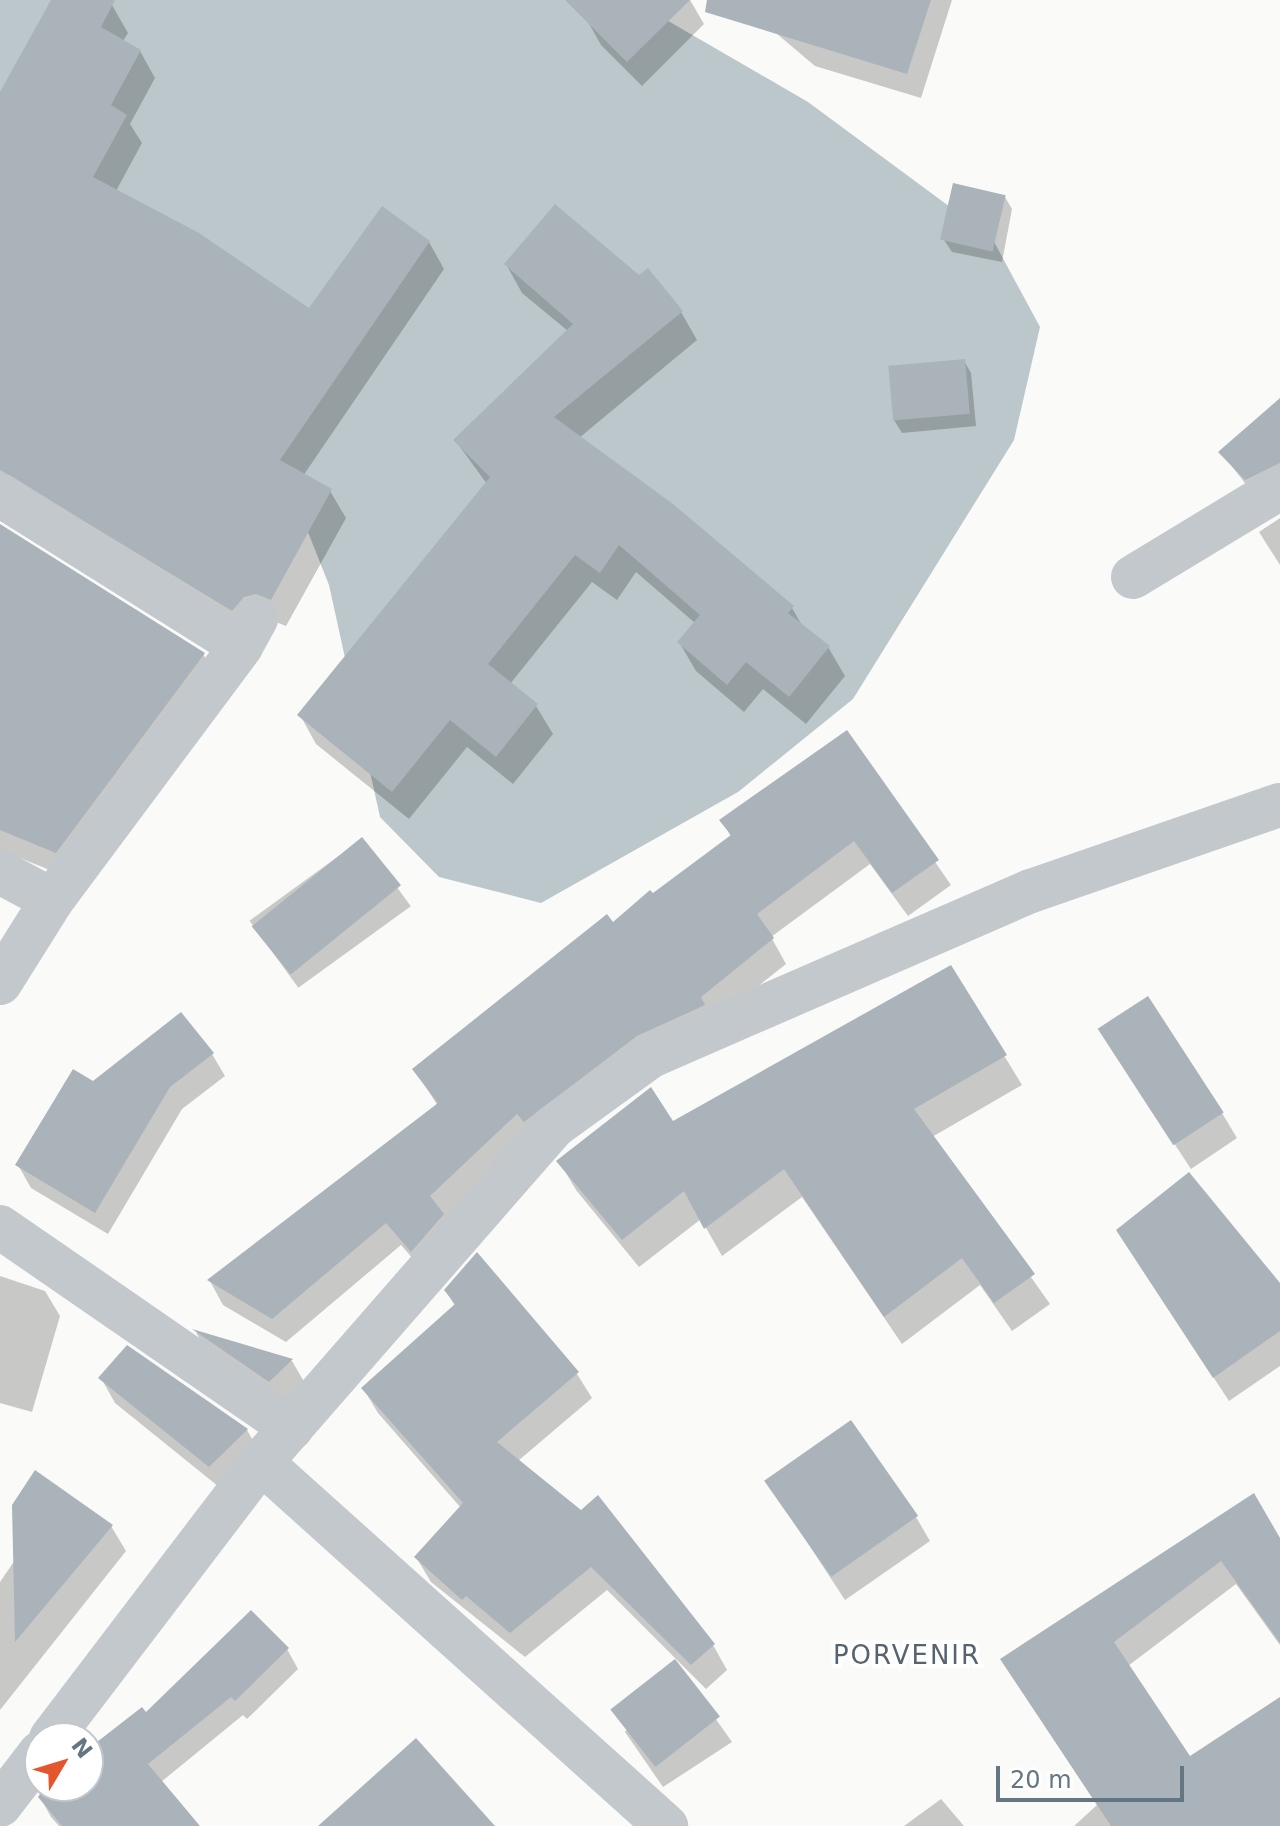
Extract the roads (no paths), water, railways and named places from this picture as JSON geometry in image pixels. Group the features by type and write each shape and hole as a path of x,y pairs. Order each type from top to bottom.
{"street":[{"path":"1133,577 1280,488"},
{"path":"0,495 249,632 52,900 0,983"},
{"path":"63,1722 261,1462 553,1127 651,1056 1031,891 1280,805"},
{"path":"0,872 52,900"},
{"path":"0,1227 291,1428"},
{"path":"261,1462 666,1826"},
{"path":"0,1805 24,1774"}],"district":[{"name":"PORVENIR","path":"907,1656"}]}
